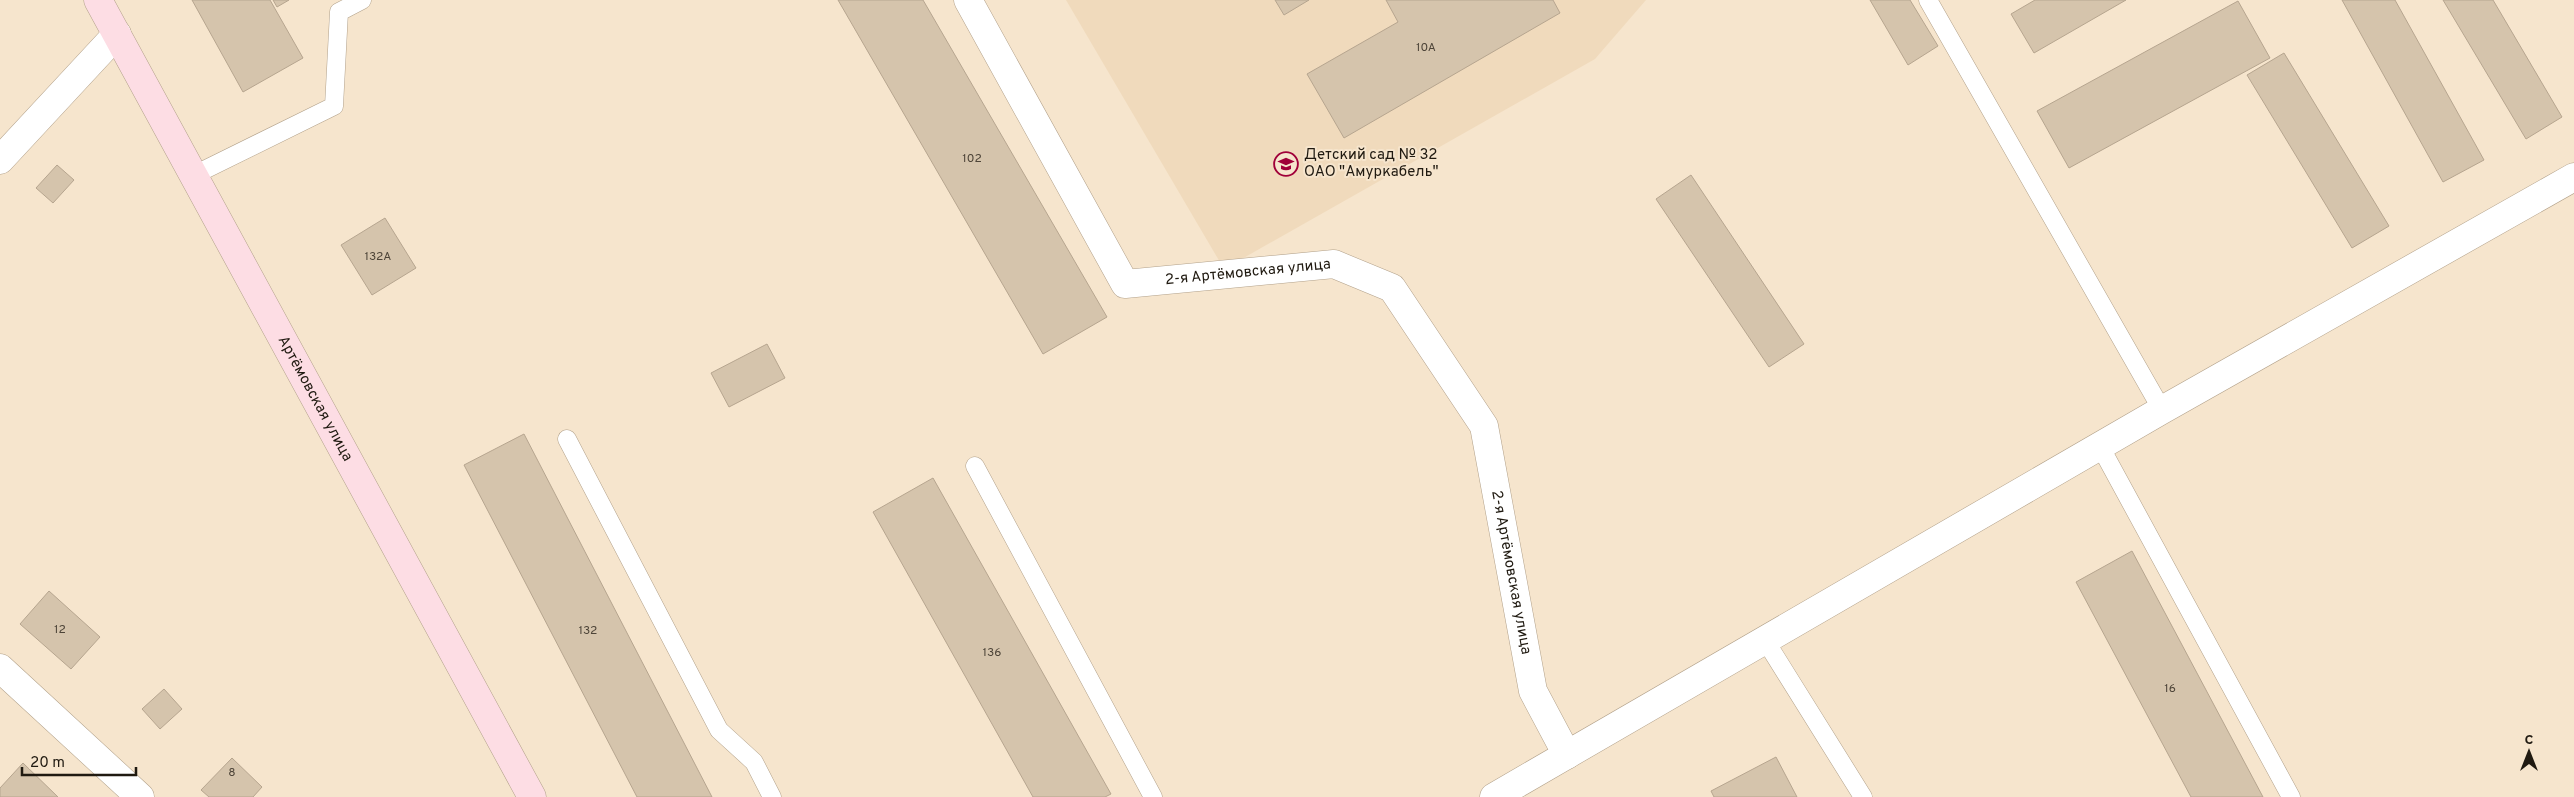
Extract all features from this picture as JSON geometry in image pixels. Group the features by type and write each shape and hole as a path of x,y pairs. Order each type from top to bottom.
{"street":[{"name":"Артёмовская улица","path":"98,0 532,797"},
{"name":"2-я Артёмовская улица","path":"968,0 1125,284 1334,264 1392,288 1484,426 1533,691 1566,755"},
{"path":"0,160 117,34"},
{"path":"1494,797 2162,410 2574,176"},
{"path":"0,668 140,797"}],"lane":[{"path":"194,174 334,106 339,12 362,0"},
{"path":"1928,0 2162,410"},
{"path":"568,439 719,730 754,762 772,797"},
{"path":"2100,446 2291,797"},
{"path":"974,466 1152,797"},
{"path":"1765,640 1863,797"}],"shaded area":[{"name":"Детский сад № 32 ОАО \"Амуркабель\"","path":"1066,0 1646,0 1595,59 1224,269"}],"building":[{"path":"192,0 270,0 303,58 243,92"},
{"path":"273,0 289,0 277,7"},
{"path":"838,0 923,0 1107,317 1043,354"},
{"path":"1275,0 1309,0 1284,15"},
{"path":"1386,0 1553,0 1560,13 1344,138 1307,74 1398,22"},
{"path":"1870,0 1910,0 1938,46 1908,65"},
{"path":"2035,0 2126,0 2034,53 2011,14"},
{"path":"2342,0 2395,0 2484,160 2443,182"},
{"path":"2443,0 2493,0 2562,117 2526,139"},
{"path":"2238,1 2270,58 2069,168 2037,111"},
{"path":"2284,53 2389,226 2352,248 2247,75"},
{"path":"57,165 74,180 53,203 36,188"},
{"path":"1691,175 1804,344 1769,367 1656,199"},
{"path":"385,218 416,268 372,295 341,245"},
{"path":"767,344 785,378 729,407 711,373"},
{"path":"524,434 712,797 637,797 464,465"},
{"path":"933,478 1111,794 1105,797 1033,797 873,512"},
{"path":"2132,551 2263,797 2191,797 2076,582"},
{"path":"49,591 100,637 71,669 20,624"},
{"path":"164,689 182,709 160,729 142,709"},
{"path":"1776,757 1797,797 1714,797 1711,791"},
{"path":"232,758 262,787 253,797 209,797 201,790"},
{"path":"23,763 58,797 0,797 0,788"}],"place":[{"name":"Детский сад № 32 ОАО \"Амуркабель\"","path":"1286,164"}]}
